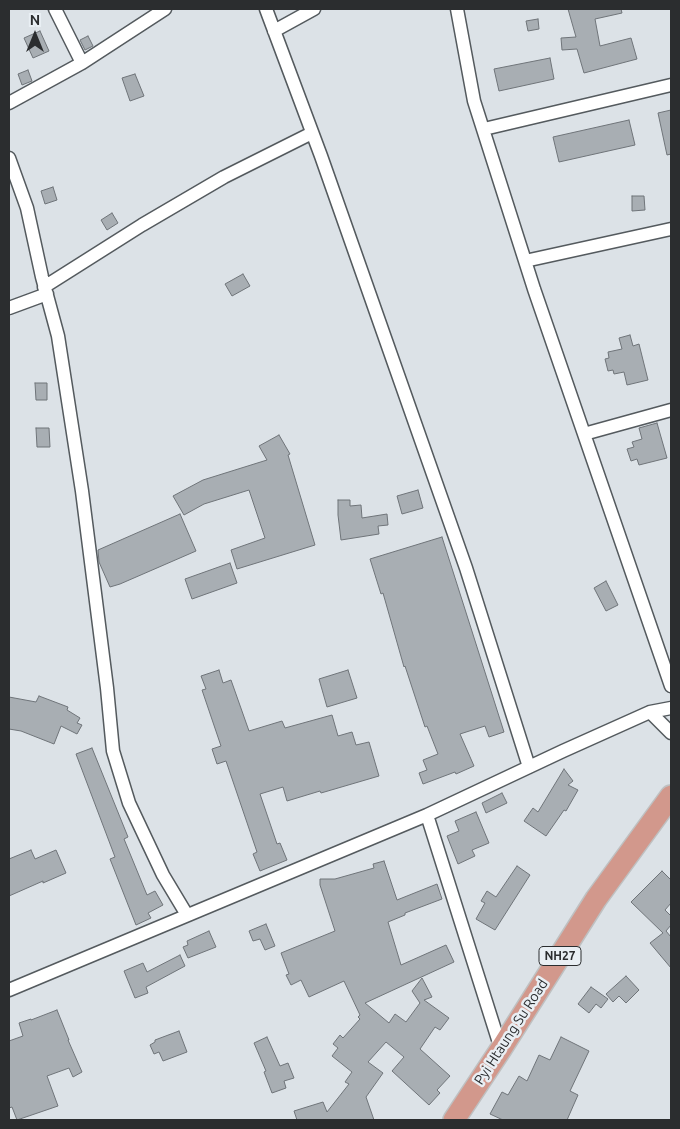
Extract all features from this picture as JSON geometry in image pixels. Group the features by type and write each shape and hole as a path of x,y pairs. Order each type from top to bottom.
{"highway":[{"name":"Pyi Htaung Su Road","path":"454,1120 502,1049 596,899 671,796"}],"street":[{"path":"55,9 82,63"},
{"path":"9,103 82,63 165,9"},
{"path":"266,9 312,133 466,568 529,767"},
{"path":"274,31 314,9"},
{"path":"457,9 474,100 525,261 671,686"},
{"path":"484,129 671,85"},
{"path":"9,308 46,291 142,225 224,177 312,133"},
{"path":"9,158 27,208 58,336 82,491 107,688 113,751 129,802 163,875 187,916"},
{"path":"525,261 671,229"},
{"path":"584,434 671,410"},
{"path":"9,990 427,815 650,712 671,708"},
{"path":"650,712 671,733"},
{"path":"427,815 502,1049"}],"building":[{"path":"568,9 621,9 622,13 595,19 600,46 631,38 637,59 584,73 577,49 562,50 561,38 576,37"},
{"path":"538,19 539,29 528,31 526,21"},
{"path":"40,31 49,51 33,58 24,38"},
{"path":"88,36 93,46 85,50 80,40"},
{"path":"550,58 554,79 499,91 494,69"},
{"path":"28,70 32,81 22,85 18,74"},
{"path":"135,74 144,96 130,101 122,78"},
{"path":"671,110 671,154 667,155 658,113"},
{"path":"629,120 635,145 559,162 553,137"},
{"path":"53,187 57,200 45,204 41,191"},
{"path":"632,196 644,196 645,210 632,211"},
{"path":"112,213 118,223 107,230 101,220"},
{"path":"243,274 250,286 232,296 225,284"},
{"path":"630,335 633,346 639,344 648,380 627,385 624,372 614,374 613,370 608,371 605,359 609,358 608,352 622,349 619,338"},
{"path":"35,383 47,383 47,400 36,400"},
{"path":"657,423 667,458 639,465 637,459 631,461 627,449 634,447 632,442 642,439 639,428"},
{"path":"36,428 49,428 50,447 37,447"},
{"path":"279,435 290,454 288,455 315,545 237,569 231,550 265,538 249,490 204,504 184,515 173,496 203,480 267,460 259,446"},
{"path":"418,490 423,508 402,514 397,496"},
{"path":"338,500 350,500 350,506 361,505 362,518 387,514 388,525 378,526 379,534 341,540"},
{"path":"180,514 196,551 110,587 99,562 98,550"},
{"path":"442,537 504,732 489,737 485,726 460,734 474,766 456,774 455,772 423,784 419,773 427,770 423,760 438,754 427,726 425,727 404,667 383,593 381,594 370,559"},
{"path":"230,563 237,583 192,599 185,579"},
{"path":"606,581 618,605 606,611 594,588"},
{"path":"219,670 223,683 231,680 249,731 282,721 285,728 332,715 338,736 352,732 356,745 369,742 379,776 287,801 283,787 260,794 277,844 280,843 287,860 260,871 253,854 257,852 226,761 217,764 212,749 221,746 202,690 206,689 201,676"},
{"path":"348,670 357,698 327,707 319,679"},
{"path":"39,696 68,707 67,710 80,718 77,723 82,725 77,734 61,726 54,744 21,731 9,729 9,697 36,702"},
{"path":"92,748 128,837 124,839 147,895 155,891 163,905 148,913 151,918 136,925 110,859 115,857 76,754"},
{"path":"564,769 573,781 568,785 578,790 566,811 564,810 546,836 524,821 533,808 538,812"},
{"path":"502,793 507,803 486,813 482,803"},
{"path":"476,812 489,843 472,850 475,856 458,864 447,836 459,831 455,821"},
{"path":"31,850 35,859 56,850 66,873 9,896 9,859"},
{"path":"384,861 397,900 437,884 442,899 405,913 405,915 388,922 401,965 446,945 454,962 365,1003 389,1023 395,1014 406,1022 420,1003 412,991 422,978 432,997 424,1000 449,1018 440,1030 435,1027 420,1049 450,1076 437,1090 440,1093 429,1105 392,1071 404,1057 386,1042 368,1062 383,1073 366,1097 374,1120 297,1120 294,1111 323,1102 327,1112 349,1084 345,1082 352,1072 332,1056 338,1048 333,1044 340,1035 343,1038 360,1019 358,1017 360,1015 344,981 309,997 301,980 291,985 286,975 289,974 281,953 335,931 320,885 320,879 335,879 374,868 373,864"},
{"path":"517,866 530,875 495,930 476,919 485,903 481,901 487,891 496,897"},
{"path":"662,871 671,880 671,903 665,910 671,916 671,925 666,931 671,937 671,968 650,943 663,933 631,902"},
{"path":"266,924 275,946 265,950 260,939 253,941 249,931"},
{"path":"209,931 216,947 188,958 183,947 188,945 187,941"},
{"path":"180,955 185,966 146,987 148,993 135,998 124,971 143,963 147,972"},
{"path":"626,976 639,990 626,1003 619,996 613,1002 606,994"},
{"path":"591,987 608,999 601,1008 596,1004 589,1013 578,1004"},
{"path":"57,1010 82,1072 73,1077 69,1068 47,1076 58,1106 17,1120 12,1107 9,1108 9,1041 23,1036 19,1023"},
{"path":"179,1031 187,1052 163,1061 159,1052 154,1054 150,1045 155,1040"},
{"path":"267,1037 280,1066 288,1063 294,1078 284,1081 286,1088 272,1093 264,1072 266,1071 254,1043"},
{"path":"561,1037 589,1051 570,1091 578,1095 567,1120 503,1120 490,1114 502,1092 508,1095 519,1076 527,1081 539,1055 550,1060"}]}
